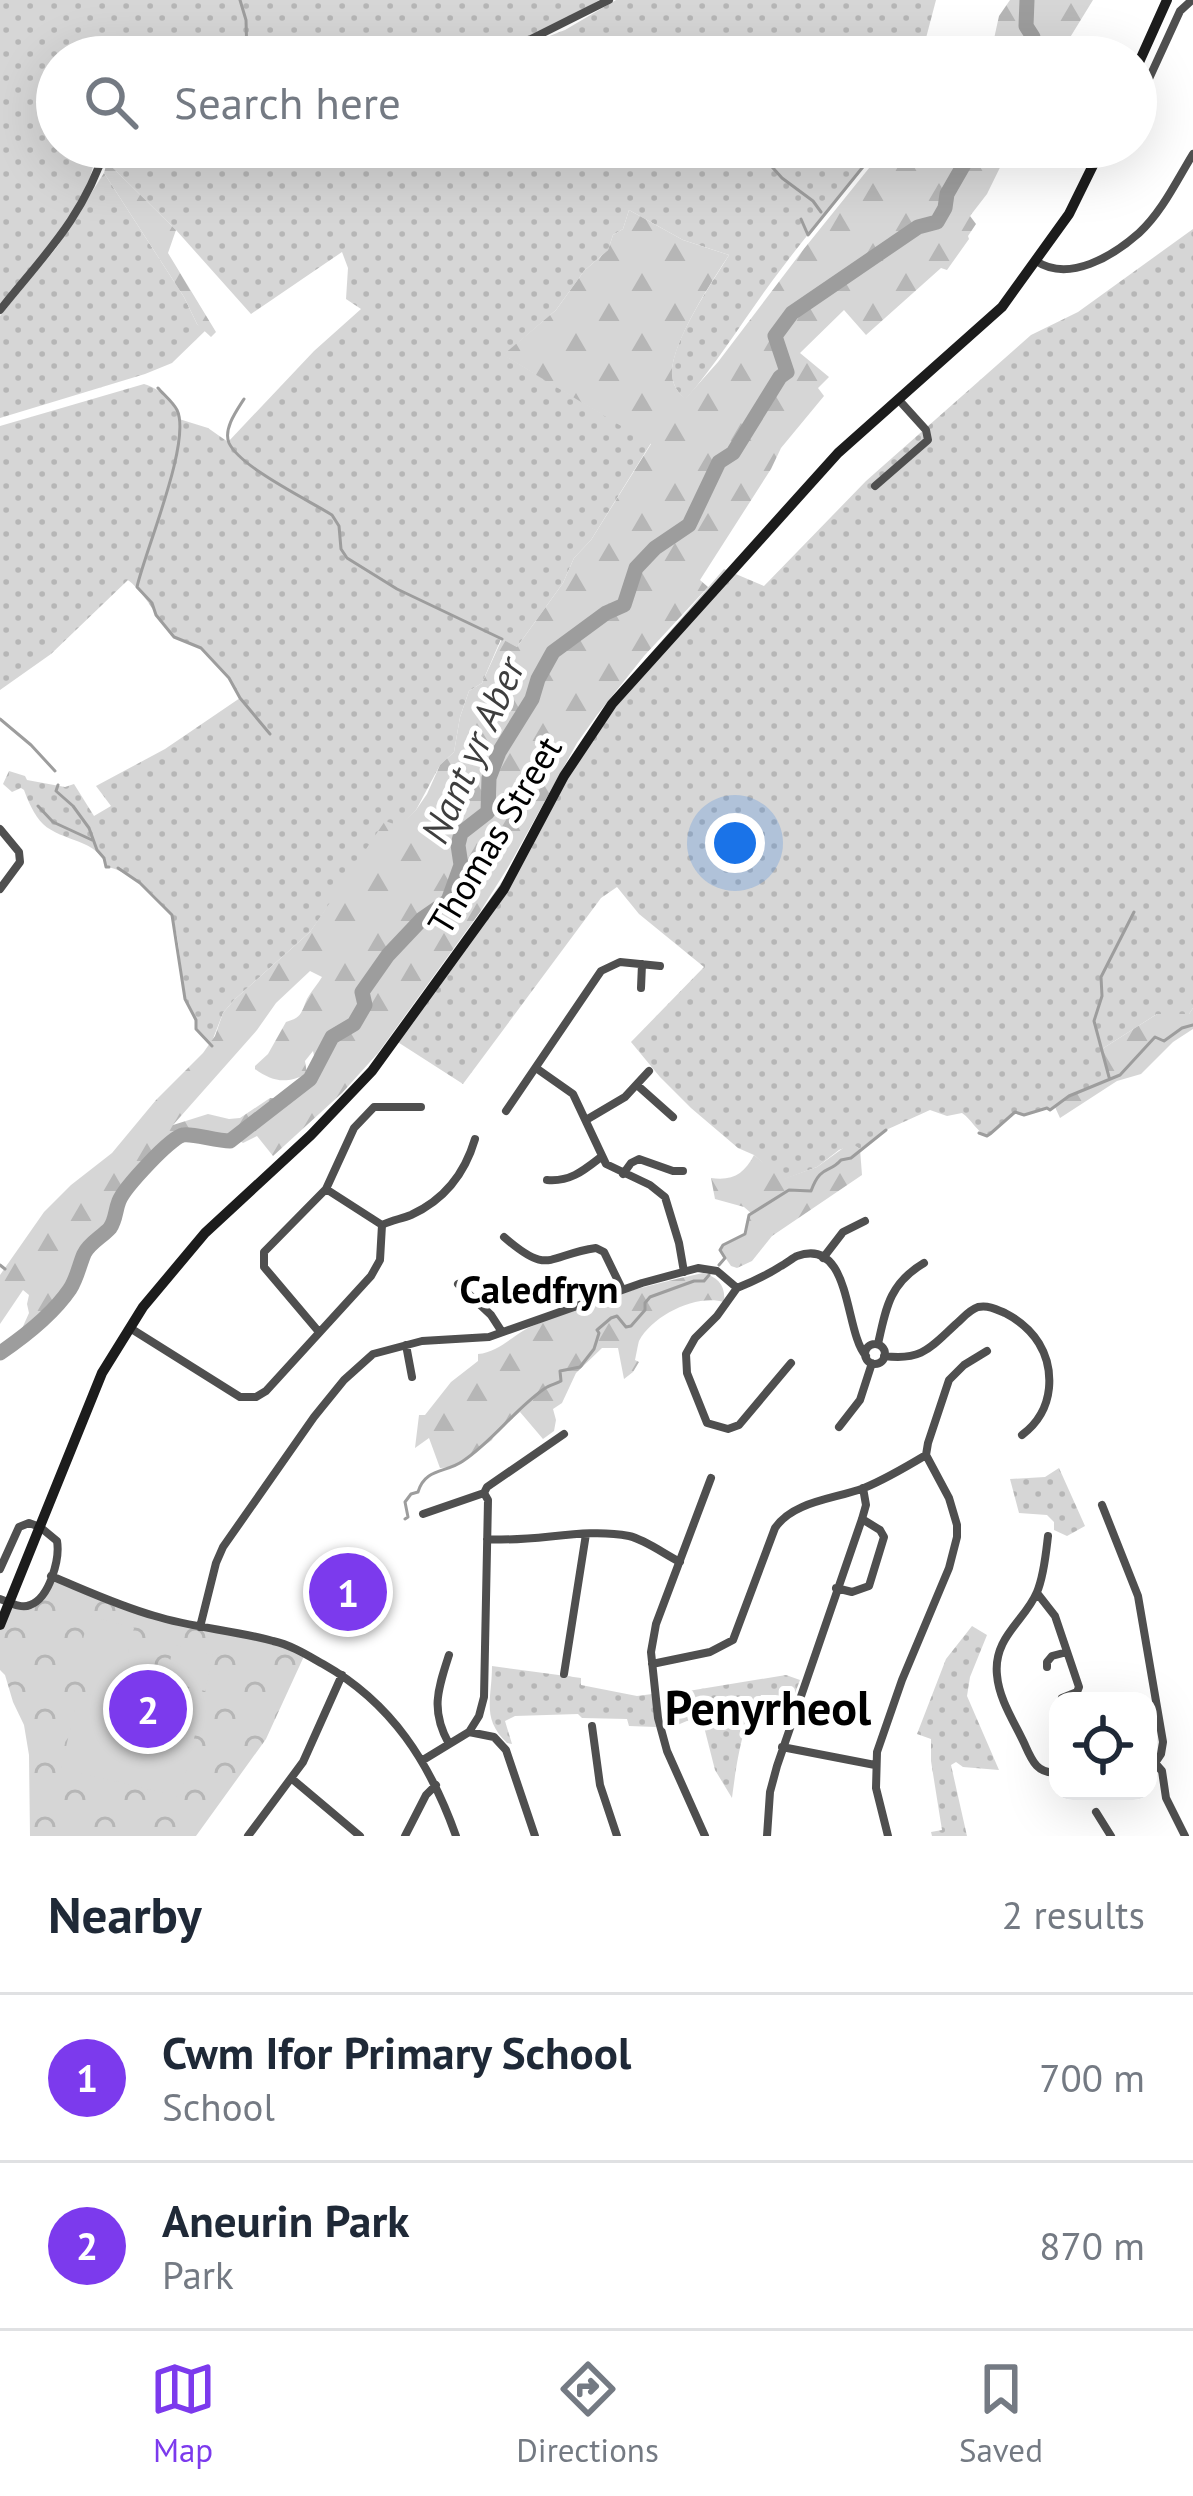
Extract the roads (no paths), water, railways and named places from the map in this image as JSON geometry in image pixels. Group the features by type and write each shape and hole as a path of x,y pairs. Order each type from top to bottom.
{"main road":[{"path":"1151,36 1167,0"},
{"name":"Thomas Street","path":"0,1624 5,1600 40,1528 102,1373 155,1290 205,1233 341,1105 395,1043 504,889 564,776 632,680 838,453 1002,307 1080,197 1093,168"}],"street":[{"path":"537,36 609,0"},
{"path":"1157,61 1180,11 1192,0"},
{"path":"1036,262 1061,271 1111,253 1149,221 1193,154"},
{"path":"0,310 55,244 100,168"},
{"path":"875,486 928,440 926,430 898,399"},
{"path":"0,829 20,852 20,862 0,889"},
{"path":"506,1111 601,971 620,962 660,966"},
{"path":"641,988 642,964"},
{"path":"536,1068 573,1094 612,1169 650,1185 665,1197 684,1272"},
{"path":"586,1120 619,1101 649,1071"},
{"path":"637,1085 673,1117"},
{"path":"319,1332 262,1260 269,1244 326,1189 354,1128 374,1107 421,1107"},
{"path":"382,1225 411,1214 461,1176 475,1139"},
{"path":"547,1180 572,1178 602,1157"},
{"path":"623,1174 639,1159 683,1171"},
{"path":"326,1189 382,1225"},
{"path":"824,1258 843,1232 866,1221"},
{"path":"129,1327 245,1398 266,1391 378,1266 382,1225"},
{"path":"504,1242 544,1262 596,1248 604,1252 622,1289"},
{"path":"791,1364 739,1425 728,1430 707,1423 687,1373 686,1354 736,1288 796,1256 824,1258 839,1271 860,1349 884,1349 884,1356 922,1354 976,1308 992,1307 1024,1323 1036,1337 1047,1364 1046,1400 1040,1417 1022,1435"},
{"path":"839,1426 860,1400 871,1352 897,1283 923,1263"},
{"path":"200,1627 223,1547 314,1418 344,1380 373,1354 438,1340 478,1339 622,1289 704,1268 736,1288"},
{"path":"458,1284 502,1332"},
{"path":"406,1345 412,1377"},
{"path":"887,1836 874,1765 956,1550 954,1511 926,1455 928,1443 950,1380 987,1351"},
{"path":"423,1514 484,1493 563,1434"},
{"path":"652,1664 729,1644 739,1629 775,1528 794,1510 862,1488 926,1455"},
{"path":"705,1836 667,1751 658,1718 651,1644 711,1478"},
{"path":"767,1836 770,1792 782,1747 862,1519 866,1505 862,1488"},
{"path":"484,1493 488,1539 482,1709 494,1737 509,1755 535,1836"},
{"path":"1102,1504 1138,1596 1156,1692"},
{"path":"836,1588 852,1592 869,1586 884,1537 862,1519"},
{"path":"0,1569 19,1527 29,1523 57,1541 59,1554 44,1594 21,1606 5,1600"},
{"path":"488,1539 586,1534 633,1537 680,1562"},
{"path":"564,1674 586,1534"},
{"path":"1048,1536 1037,1593 1004,1641 997,1678 1031,1758 1049,1773"},
{"path":"51,1576 158,1618 273,1640 342,1675 383,1709 423,1760 456,1836"},
{"path":"1037,1593 1051,1607 1077,1692"},
{"path":"1047,1667 1052,1657 1067,1652"},
{"path":"448,1654 436,1702 449,1744"},
{"path":"248,1836 312,1744 342,1675"},
{"path":"1157,1702 1163,1742 1157,1756"},
{"path":"423,1760 469,1732 482,1709"},
{"path":"592,1726 600,1785 617,1836"},
{"path":"469,1732 494,1737"},
{"path":"782,1747 874,1765"},
{"path":"1157,1767 1185,1836"},
{"path":"291,1778 359,1836"},
{"path":"405,1836 428,1791 436,1785"},
{"path":"1096,1812 1109,1833 1118,1824"}],"waterway":[{"path":"240,0 246,36"},
{"name":"Nant yr Aber","path":"1027,0 1026,26 1032,36"},
{"path":"773,168 821,212"},
{"path":"801,219 808,235 862,168"},
{"name":"Nant yr Aber","path":"0,1353 63,1298 86,1250 112,1225 123,1195 169,1144 183,1135 230,1141 310,1079 332,1037 354,1024 365,1005 362,992 388,955 422,919 448,901 461,865 461,833 488,812 489,778 499,752 532,699 553,652 624,605 636,568 689,525 719,462 733,453 787,372 775,336 792,313 918,227 937,222 962,168"},
{"path":"158,388 177,410 178,446 137,587 174,637 201,648 229,678 270,734"},
{"path":"244,399 229,426 229,443 260,472 332,515 347,558 397,589 502,639"},
{"path":"0,719 55,771"},
{"path":"58,785 56,791 89,828 109,867"},
{"path":"38,806 53,822 92,840"},
{"path":"118,868 172,915 185,999 196,1029 212,1046"},
{"path":"1109,1077 1094,1021 1102,996 1101,977 1134,912"},
{"path":"979,1133 987,1136 1015,1112 1050,1110 1069,1096 1120,1075 1155,1037 1164,1041 1193,1025"},
{"path":"719,1265 725,1258 720,1250 745,1234 749,1215 789,1190 811,1191 822,1173 851,1158 886,1130"},
{"path":"0,1265 5,1269"},
{"path":"405,1519 405,1502 426,1479 474,1453 533,1397 561,1381 560,1371 580,1367 594,1349 597,1330 611,1318 617,1316 626,1327 631,1326 650,1297 704,1281 709,1275"}],"place":[{"name":"Cwm Ifor Primary School","path":"348,1592"},
{"name":"Aneurin Park","path":"148,1709"}],"district":[{"name":"Caledfryn","path":"539,1288"},
{"name":"Penyrheol","path":"768,1707"}]}
